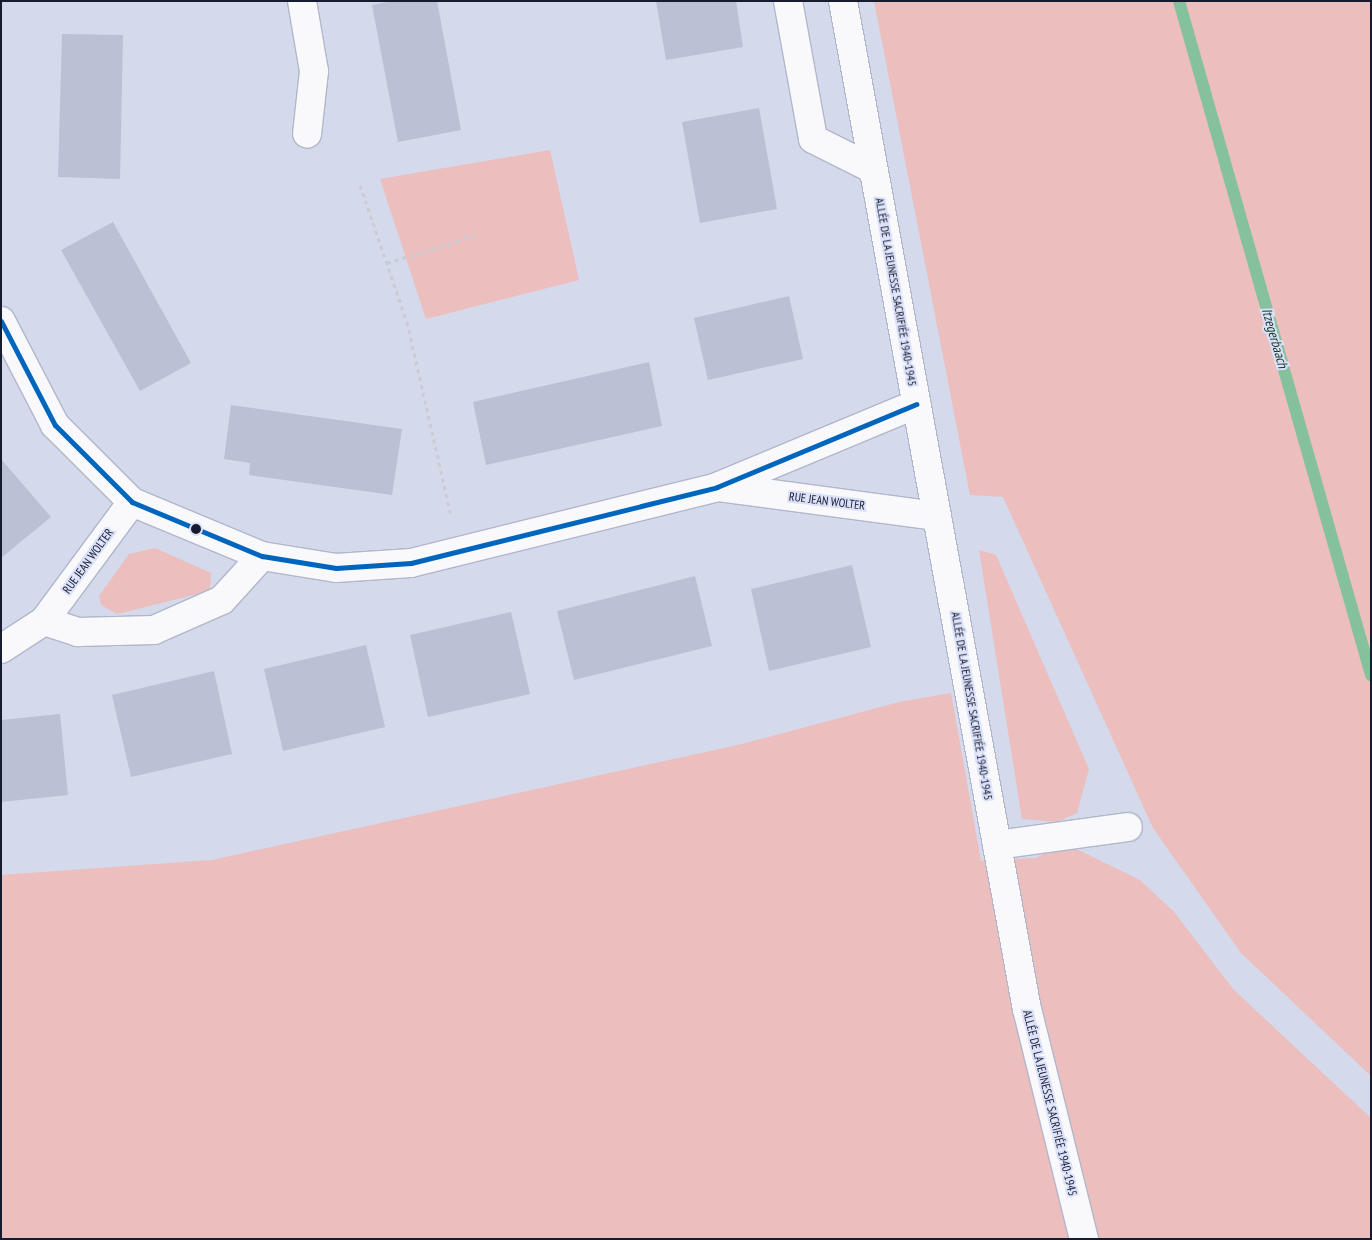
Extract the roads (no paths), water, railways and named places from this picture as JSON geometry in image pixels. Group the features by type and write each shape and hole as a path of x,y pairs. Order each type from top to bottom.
{"street":[{"path":"302,1 314,71 307,134"},
{"path":"788,1 812,139 874,169"},
{"name":"ALLÉE DE LA JEUNESSE SACRIFIÉE 1940-1945","path":"843,1 1027,1009 1084,1239"},
{"name":"RUE JEAN WOLTER","path":"1,321 55,425 132,502 262,556 336,568 411,564 717,487 916,404"},
{"name":"RUE JEAN WOLTER","path":"717,487 937,516"},
{"name":"RUE JEAN WOLTER","path":"1,649 44,621 132,502"},
{"path":"44,621 78,632 154,630 222,600 262,556"},
{"path":"997,845 1128,827"}],"waterway":[{"name":"Itzegerbaach","path":"1179,1 1371,675"}]}
